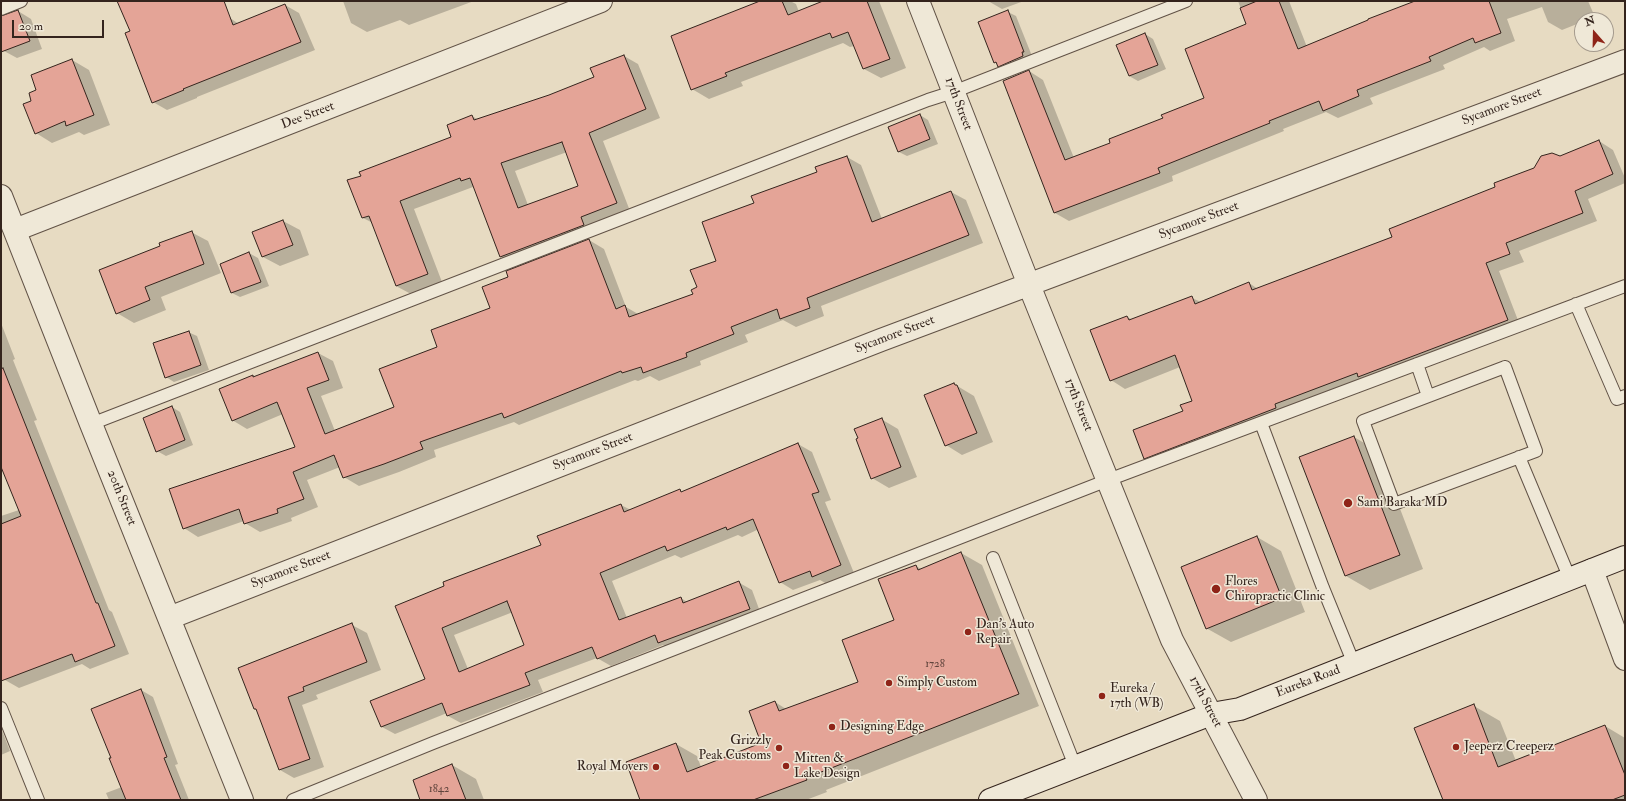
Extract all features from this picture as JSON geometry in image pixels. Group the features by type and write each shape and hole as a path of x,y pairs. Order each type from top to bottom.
{"street":[{"name":"Dee Street","path":"15,230 601,1"},
{"name":"17th Street","path":"918,1 1029,285 1172,640 1256,800"},
{"name":"Sycamore Street","path":"169,618 881,340 1625,61"},
{"name":"20th Street","path":"1,196 242,800"},
{"name":"Eureka Road","path":"990,800 1211,714 1240,709 1625,557"},
{"path":"1592,570 1625,659"}],"lane":[{"path":"1,8 21,1"},
{"path":"91,424 1186,1"},
{"path":"294,800 433,743 1108,480 1625,286"},
{"path":"1576,304 1617,399 1625,396"},
{"path":"1417,364 1428,396"},
{"path":"1505,367 1536,451 1519,457 1394,504 1363,421 1505,367"},
{"path":"1261,423 1323,588 1354,664"},
{"path":"1519,457 1570,579"},
{"path":"993,558 1075,766"},
{"path":"1,708 38,800"}],"building":[{"path":"117,1 224,1 233,25 285,4 301,42 183,89 184,90 152,103 125,33 130,31"},
{"path":"760,1 782,1 788,15 823,1 867,1 890,59 863,69 848,32 832,38 830,33 725,73 727,76 691,90 671,36"},
{"path":"1257,1 1279,1 1298,49 1415,1 1489,1 1501,33 1475,43 1473,38 1429,57 1431,61 1357,90 1359,96 1323,111 1319,101 1269,121 1270,123 1158,168 1160,173 1054,213 1003,81 1029,70 1065,160 1110,143 1109,139 1163,118 1161,115 1204,98 1185,49 1246,24 1240,8"},
{"path":"18,10 30,41 1,52 1,16"},
{"path":"1008,10 1024,52 1022,52 1023,56 998,67 996,62 994,63 978,22"},
{"path":"1145,33 1158,65 1129,76 1116,45"},
{"path":"624,55 646,109 589,133 617,203 581,217 584,225 500,257 470,178 461,181 460,178 400,201 428,274 396,286 369,216 362,218 347,180 361,176 359,172 451,137 447,125 472,115 474,120 549,95 594,77 590,68","holes":["562,142 578,186 518,208 501,163"]},
{"path":"72,59 94,115 66,126 65,121 35,134 23,104 31,101 29,93 36,90 31,75"},
{"path":"920,114 930,139 898,152 888,127"},
{"path":"1599,140 1613,174 1575,191 1583,213 1506,243 1510,254 1486,263 1508,320 1358,377 1357,373 1275,404 1276,408 1144,459 1133,430 1183,411 1180,405 1192,401 1175,355 1110,381 1090,330 1127,316 1129,320 1192,296 1195,304 1249,282 1252,290 1392,237 1389,229 1495,187 1494,183 1534,168 1541,156 1552,153 1560,156"},
{"path":"847,156 872,222 951,191 969,235 807,298 810,308 780,319 777,309 731,327 734,334 686,353 687,357 643,373 641,367 622,373 621,371 504,418 502,413 420,442 423,449 384,464 343,478 334,455 293,472 304,499 277,509 278,513 244,524 239,509 183,529 169,489 295,447 277,402 232,421 219,389 253,375 253,377 318,352 329,380 307,388 325,434 394,407 379,369 437,347 431,330 490,308 482,287 508,277 506,271 589,239 616,309 625,305 629,317 693,294 691,290 697,287 690,270 716,261 702,222 754,203 751,196 817,172 815,167"},
{"path":"283,220 293,245 262,257 252,232"},
{"path":"192,231 204,264 145,287 150,300 116,314 99,270 160,246 159,243"},
{"path":"249,252 261,282 231,293 220,264"},
{"path":"189,331 201,365 165,378 153,343"},
{"path":"3,368 96,603 98,603 115,646 75,662 72,654 1,681 1,524 21,516 1,467 1,369"},
{"path":"954,383 957,385 977,433 945,446 924,395"},
{"path":"172,406 185,440 156,452 143,418"},
{"path":"882,418 901,467 871,479 856,439 858,438 854,429"},
{"name":"Sami Baraka MD","path":"1354,436 1400,555 1345,576 1299,457"},
{"path":"798,443 819,492 812,494 841,565 812,577 810,571 779,583 753,519 727,530 726,527 667,551 665,546 600,573 619,620 681,597 683,603 739,581 750,609 658,643 655,635 597,659 592,647 525,673 530,685 447,716 442,703 381,727 370,701 425,679 395,606 444,586 443,582 541,545 537,536 621,504 624,512 680,489 681,492","holes":["507,601 524,645 459,672 442,628"]},
{"path":"1257,536 1282,598 1206,629 1181,567"},
{"path":"961,552 1019,694 806,778 807,780 753,800 640,800 626,762 676,743 687,772 761,743 749,711 775,701 779,711 858,682 842,640 894,620 878,579 916,565 918,570"},
{"path":"352,623 367,662 303,687 304,691 288,697 310,759 279,770 256,709 254,709 238,668"},
{"path":"141,689 167,757 164,758 181,800 126,800 91,709"},
{"name":"Jeeperz Creeperz","path":"1474,704 1498,767 1605,725 1625,775 1625,795 1612,800 1443,800 1414,728"},
{"path":"452,764 466,800 420,800 413,780"}],"place":[{"name":"Sami Baraka MD","path":"1348,503"},
{"name":"Flores Chiropractic Clinic","path":"1216,589"},
{"name":"Dan's Auto Repair","path":"968,632"},
{"name":"Simply Custom","path":"889,683"},
{"name":"Eureka / 17th (WB)","path":"1102,696"},
{"name":"Designing Edge","path":"832,727"},
{"name":"Jeeperz Creeperz","path":"1456,747"},
{"name":"Grizzly Peak Customs","path":"779,748"},
{"name":"Mitten & Lake Design","path":"786,766"},
{"name":"Royal Movers","path":"656,767"}]}
